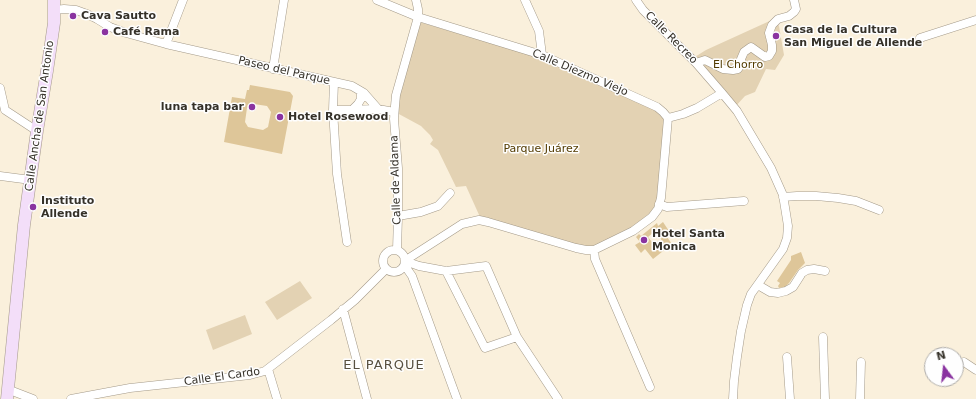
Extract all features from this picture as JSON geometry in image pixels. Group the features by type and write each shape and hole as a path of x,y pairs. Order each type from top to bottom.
{"main road":[{"name":"Calle Ancha de San Antonio","path":"7,394 24,225 54,24 54,5"}],"street":[{"path":"166,44 183,0"},
{"path":"273,69 284,0"},
{"name":"Calle Diezmo Viejo","path":"377,0 418,17 542,55 657,107 668,118"},
{"path":"416,0 418,17"},
{"path":"525,0 539,31 542,55"},
{"name":"Calle Recreo","path":"636,0 643,10 696,63 737,111 778,181 784,198 788,226 787,238 783,249 751,294 747,305 741,331 733,399"},
{"path":"696,63 705,60 723,69 738,69 742,64 741,59 744,52 751,47 765,57 769,56 772,51 770,33 772,25 778,19 792,15 796,9 794,0"},
{"name":"Paseo del Parque","path":"54,5 64,9 76,10 87,14 110,27 126,33 166,44 352,86 364,93 378,109"},
{"name":"Calle de Aldama","path":"397,250 398,168 394,112 396,95 418,17"},
{"path":"920,38 976,20"},
{"path":"334,82 333,110 337,174 347,242"},
{"path":"0,88 5,110 37,131"},
{"path":"352,110 361,99 361,92"},
{"path":"457,399 412,276 405,262 404,255 397,250 390,251 385,255 383,262 384,267 392,273 397,272 402,270 405,262 462,224 478,220 576,248 594,250 633,231 652,217 658,209 661,198 668,118 697,108 722,93"},
{"path":"333,110 378,109 394,112"},
{"path":"0,176 31,180"},
{"path":"398,216 422,212 438,206 450,193"},
{"path":"784,198 816,196 838,198 856,201 879,210"},
{"path":"660,204 667,207 744,201"},
{"path":"594,250 594,259 650,387"},
{"path":"405,262 446,271 486,266 517,337 558,399"},
{"name":"Calle El Cardo","path":"70,399 130,388 250,375 265,371 355,300 386,269"},
{"path":"758,285 770,292 778,293 786,291 793,286 802,273 807,270 825,271"},
{"path":"446,271 485,348 517,337"},
{"path":"343,309 367,399"},
{"path":"823,337 825,399"},
{"path":"787,357 790,399"},
{"path":"860,399 861,362"},
{"path":"964,362 976,370"},
{"path":"268,369 277,399"},
{"path":"7,394 33,399"}],"green space":[{"name":"El Chorro","path":"774,19 779,26 784,55 775,70 766,69 755,92 745,96 735,107 690,60 706,50"},
{"name":"Parque Juárez","path":"419,22 538,57 661,113 666,121 656,208 632,228 587,249 480,217 466,186 456,187 438,150 430,144 433,140 430,135 421,126 397,113 398,95"},
{"path":"300,281 312,298 277,320 265,302"},
{"path":"245,315 252,334 213,350 206,330"}],"building":[{"name":"Hotel Rosewood","path":"250,85 290,92 293,96 282,154 224,142 232,97 245,99 247,90 249,90","holes":["254,104 267,106 271,112 268,127 263,130 248,127 245,122 247,108"]},
{"name":"Hotel Santa Monica","path":"663,222 671,234 667,237 672,244 653,259 645,249 641,253 635,245 640,242 636,237 639,234 641,236 657,223 658,226","holes":["655,231 663,242 656,247 648,237"]},
{"path":"801,252 805,263 785,287 779,288 778,286 780,283 777,281 791,260 791,256"}],"place":[{"name":"Cava Sautto","path":"73,16"},
{"name":"Café Rama","path":"105,32"},
{"name":"Casa de la Cultura San Miguel de Allende","path":"776,36"},
{"name":"luna tapa bar","path":"252,107"},
{"name":"Hotel Rosewood","path":"280,117"},
{"name":"Instituto Allende","path":"33,207"},
{"name":"Hotel Santa Monica","path":"644,240"}],"district":[{"name":"EL PARQUE","path":"384,366"}]}
